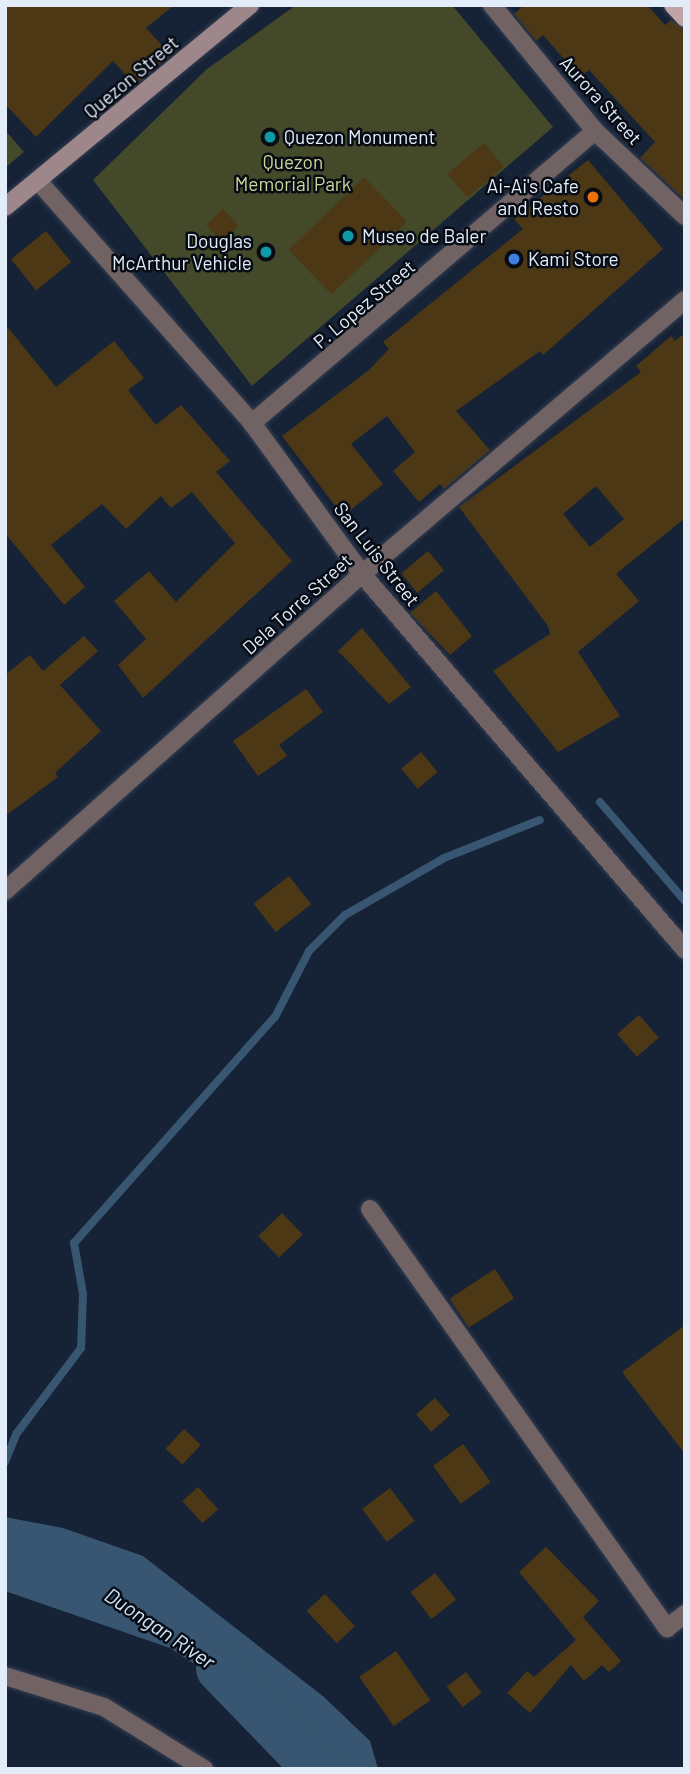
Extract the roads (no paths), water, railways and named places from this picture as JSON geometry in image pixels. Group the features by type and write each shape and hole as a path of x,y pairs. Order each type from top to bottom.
{"main road":[{"path":"673,5 685,18"}],"street":[{"name":"Quezon Street","path":"5,207 39,182 250,5"},
{"name":"Aurora Street","path":"492,5 596,131 685,216"},
{"name":"P. Lopez Street","path":"251,424 596,131"},
{"name":"San Luis Street","path":"39,182 251,424 362,574 685,950"},
{"name":"Dela Torre Street","path":"6,889 362,574 685,300"},
{"path":"370,1209 667,1628 685,1614"},
{"path":"5,1676 104,1707 204,1769"}],"water":[{"path":"5,1517 63,1528 143,1556 324,1697 370,1741 378,1769 342,1769 339,1758 170,1648 5,1591"}],"waterway":[{"path":"600,802 685,901"},
{"path":"5,1462 17,1433 81,1348 83,1294 74,1243 275,1017 309,951 345,915 444,858 540,820"},
{"name":"Duongan River","path":"220,1668 318,1769"}],"place":[{"name":"Quezon Monument","path":"270,137"},
{"name":"Ai-Ai's Cafe and Resto","path":"593,197"},
{"name":"Museo de Baler","path":"348,236"},
{"name":"Douglas McArthur Vehicle","path":"266,252"},
{"name":"Kami Store","path":"514,259"}],"park label":[{"name":"Quezon Memorial Park","path":"293,173"}]}
